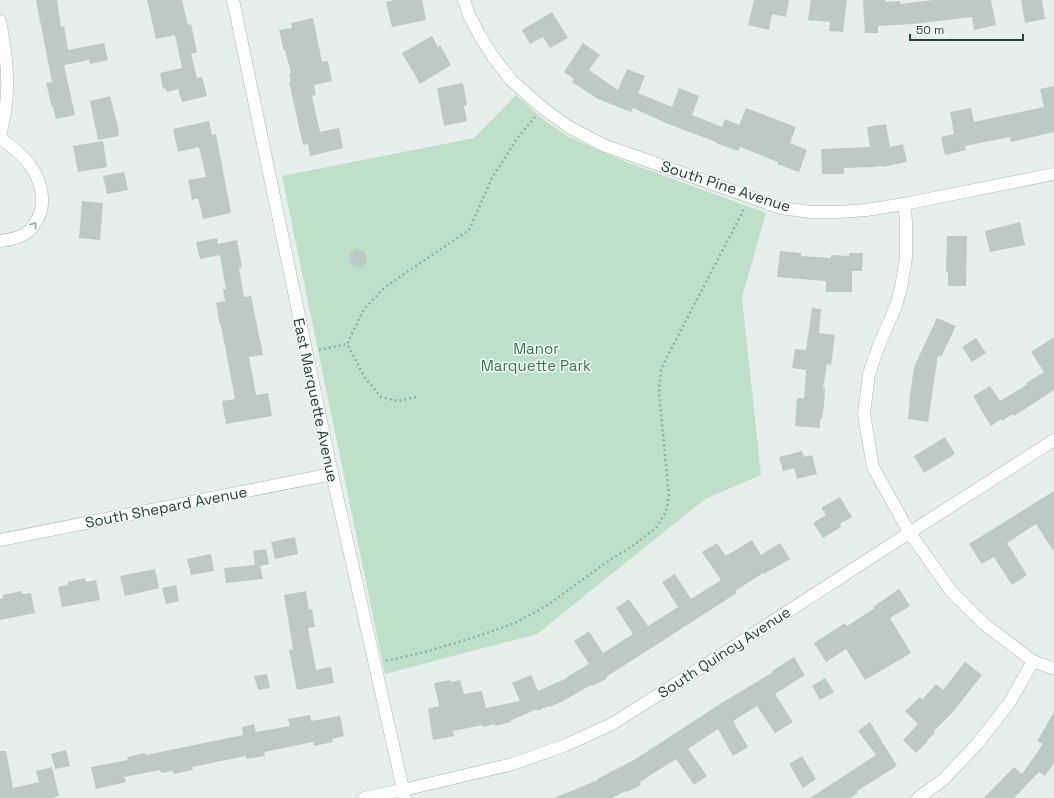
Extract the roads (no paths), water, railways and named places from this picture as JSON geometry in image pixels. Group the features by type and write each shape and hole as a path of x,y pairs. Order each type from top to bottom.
{"street":[{"name":"East Marquette Avenue","path":"233,0 332,474 404,794"},
{"name":"South Pine Avenue","path":"464,0 469,15 480,36 494,58 511,80 544,109 569,127 603,145 781,208 811,212 866,210 904,204 1054,174"},
{"path":"0,21 7,56 8,80 0,137 16,149 35,173 41,189 43,203 38,218 30,231 20,236 0,241"},
{"path":"904,204 906,221 906,258 901,286 896,306 868,374 864,414 874,466 910,532 951,591 984,624 1033,661 1054,669"},
{"name":"South Quincy Avenue","path":"364,798 404,794 513,764 566,745 612,724 724,654 1054,440"},
{"name":"South Shepard Avenue","path":"0,540 332,474"},
{"path":"918,798 944,779 977,744 1010,702 1033,661"}],"park label":[{"name":"Manor Marquette Park","path":"536,356"}]}
